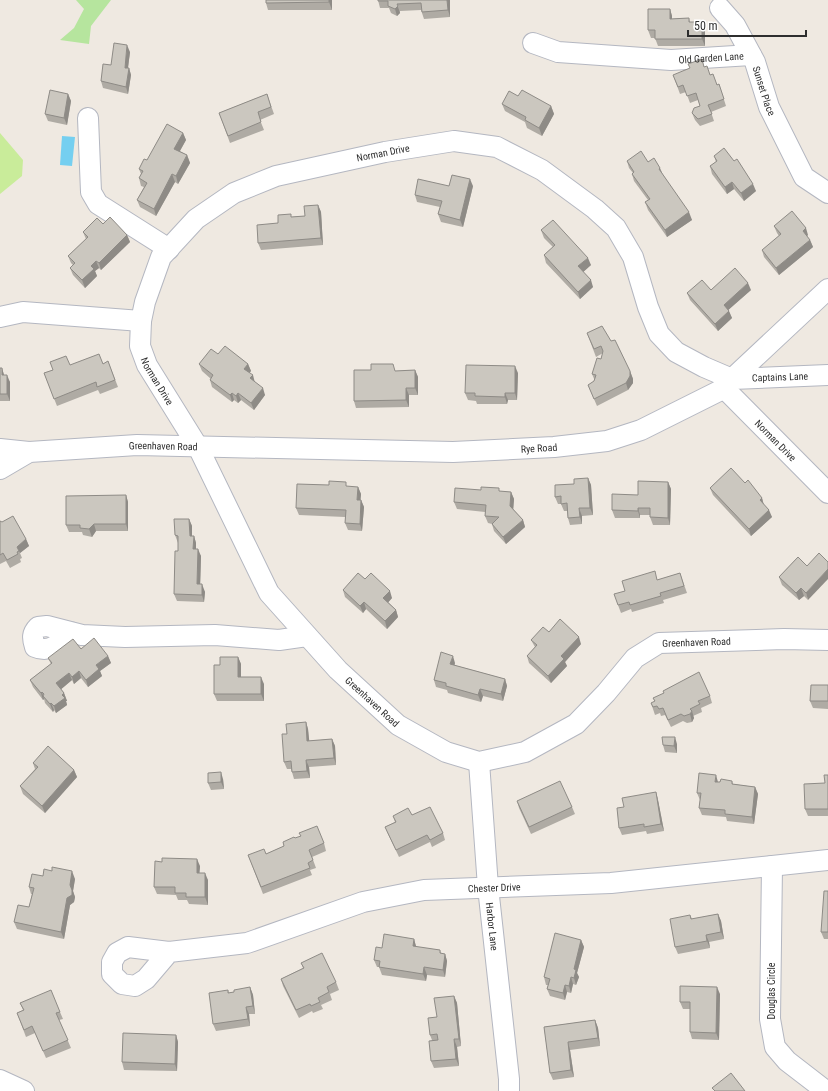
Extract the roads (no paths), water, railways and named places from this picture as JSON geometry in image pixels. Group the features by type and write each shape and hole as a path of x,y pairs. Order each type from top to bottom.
{"street":[{"name":"Sunset Place","path":"720,8 735,25 751,55 769,107 804,176 828,192"},
{"name":"Old Garden Lane","path":"533,43 558,52 671,60 751,55"},
{"path":"88,118 91,192 98,204 168,249"},
{"name":"Norman Drive","path":"198,447 147,365 140,346 141,321 145,302 161,257 196,219 234,193 276,176 386,152 454,141 497,147 542,170 595,209 616,228 634,257 648,307 659,334 676,352 704,367 728,383 828,493"},
{"name":"Rye Road","path":"198,447 453,452 554,447 607,441 641,430 719,391 828,289"},
{"path":"0,317 23,312 141,321"},
{"name":"Captains Lane","path":"728,383 828,375"},
{"name":"Greenhaven Road","path":"0,469 29,452 137,445 198,447 269,594 338,670 398,725 446,752 479,762 525,752 576,724 606,694 635,658 659,643 784,639 828,640"},
{"path":"0,449 29,452"},
{"path":"71,632 125,637 215,635 279,640 307,636"},
{"name":"Harbor Lane","path":"479,762 488,887 510,1080 509,1091"},
{"name":"Chester Drive","path":"169,952 247,943 363,902 424,890 611,884 828,860"},
{"name":"Douglas Circle","path":"772,866 770,1019 775,1047 787,1061 826,1091"},
{"path":"0,1080 24,1091"}],"water":[{"path":"62,136 75,137 72,166 60,165"}]}
